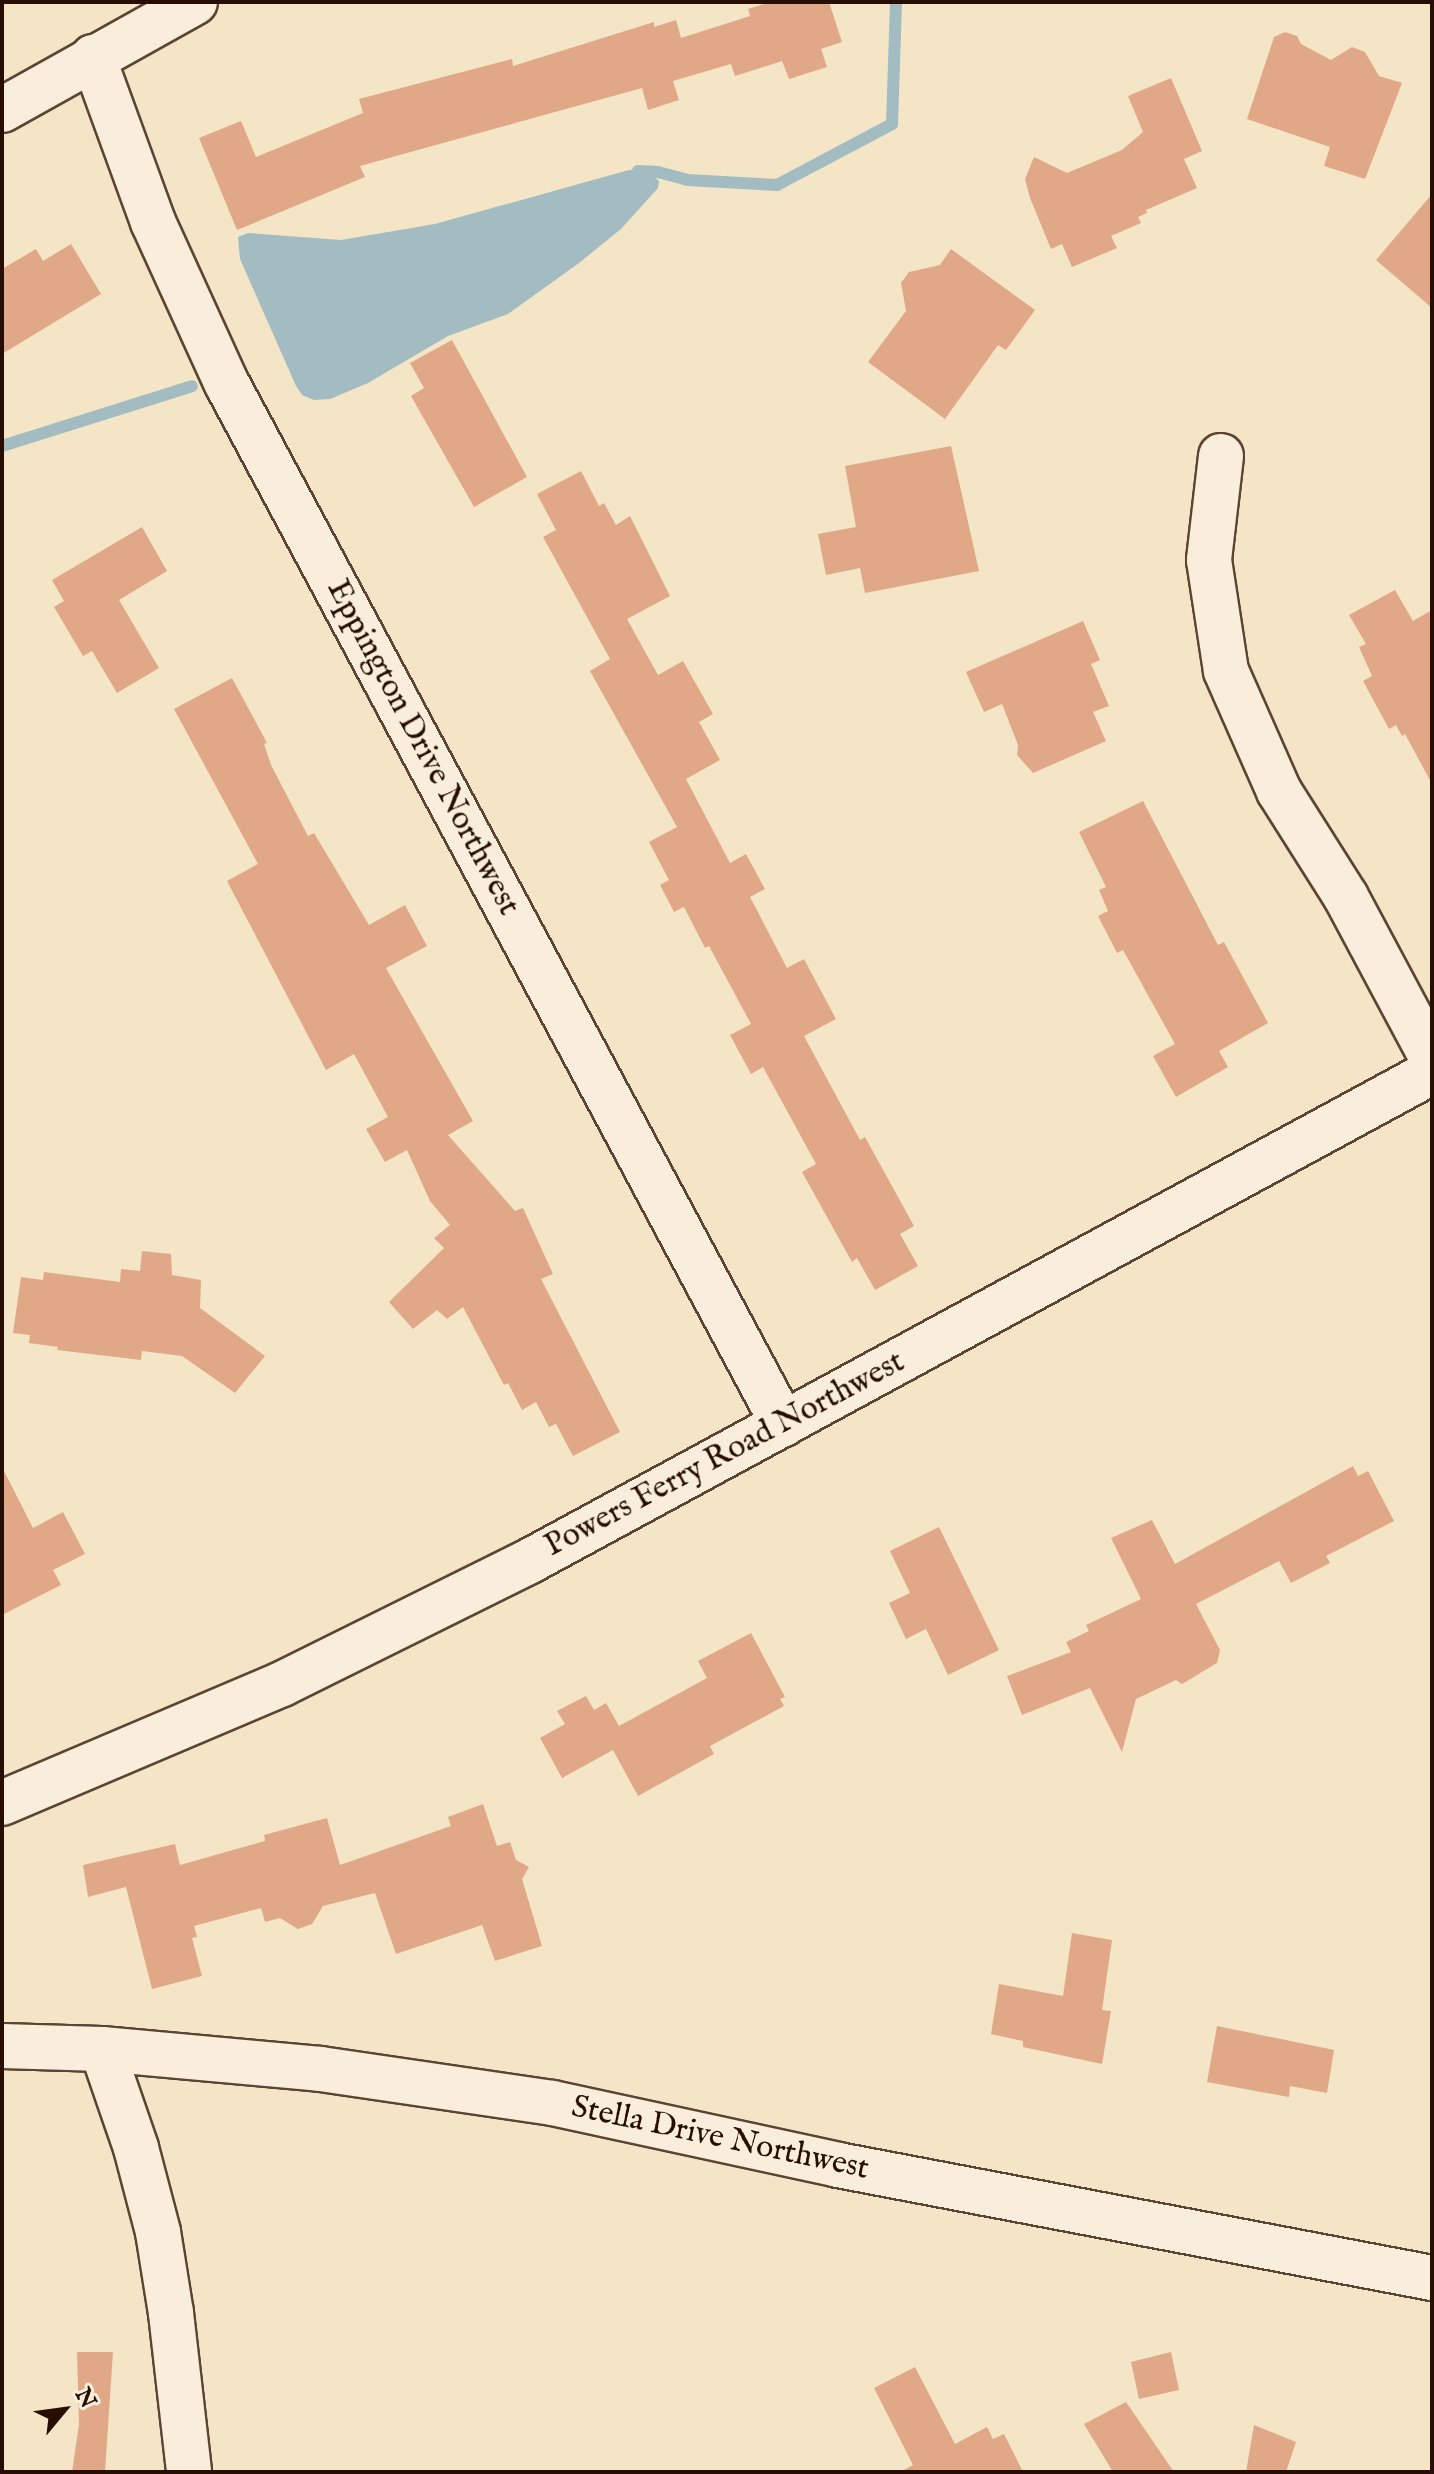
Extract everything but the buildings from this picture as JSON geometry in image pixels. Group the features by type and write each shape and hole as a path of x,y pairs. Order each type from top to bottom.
{"street":[{"path":"2,110 195,2"},
{"name":"Eppington Drive Northwest","path":"93,57 153,222 226,382 783,1424"},
{"path":"1221,456 1209,560 1226,671 1279,791 1346,897 1432,1058"},
{"name":"Powers Ferry Road Northwest","path":"2,1803 282,1684 528,1562 1432,1072"},
{"name":"Stella Drive Northwest","path":"2,2046 102,2049 320,2069 552,2103 838,2165 1432,2278"},
{"path":"102,2049 136,2148 158,2232 171,2313 189,2472"}],"water":[{"path":"629,170 648,171 659,181 658,188 621,229 579,263 508,314 448,336 368,383 330,399 314,400 302,395 296,386 240,259 238,237 248,233 341,240 435,224"}],"waterway":[{"path":"638,171 658,172 687,180 777,185 892,124 896,2"},
{"path":"2,446 192,386"}]}
